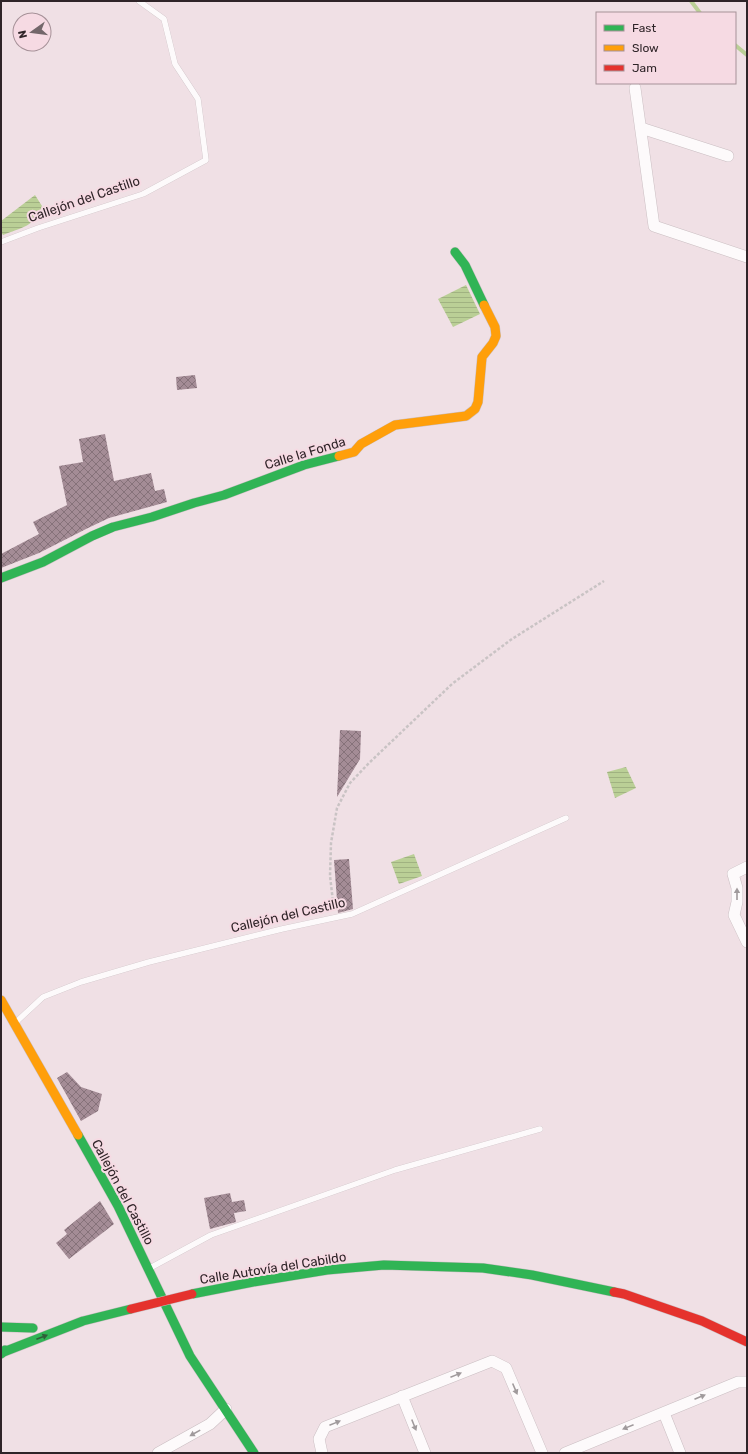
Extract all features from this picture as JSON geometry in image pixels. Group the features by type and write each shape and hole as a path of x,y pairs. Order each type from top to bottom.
{"street":[{"path":"635,88 654,226 747,258"},
{"path":"641,128 728,156"},
{"name":"Calle la Fonda","path":"1,578 43,562 92,536 114,527 224,495 304,465 354,452 361,444 395,425 466,416 475,409 478,402 482,357 493,343 496,336 495,327 465,264 455,252"},
{"path":"747,868 733,874 738,888 734,915 747,942"},
{"name":"Callejón del Castillo","path":"1,1000 118,1206 190,1356 254,1453"},
{"name":"Calle Autovía del Cabildo","path":"2,1352 84,1321 131,1308 192,1294 327,1270 384,1265 483,1268 532,1275 624,1294 702,1321 747,1342"},
{"name":"Calle Autovía del Cabildo","path":"1,1335 40,1327 84,1321"},
{"path":"1,1327 40,1327"},
{"path":"322,1453 319,1439 325,1427 492,1361 506,1368 542,1453"},
{"path":"565,1453 738,1382 747,1382"},
{"path":"402,1396 425,1453"},
{"path":"158,1453 210,1424 226,1409"},
{"path":"664,1413 680,1453"}],"lane":[{"name":"Callejón del Castillo","path":"1,242 45,225 143,194 206,160 198,99 175,64 164,19 139,1"},
{"name":"Callejón del Castillo","path":"15,1023 43,997 80,982 156,960 282,929 352,914 566,818"},
{"path":"148,1269 211,1235 394,1170 540,1129"}],"path":[{"path":"335,918 330,876 332,843 337,808 350,783 452,684 512,639 604,581"}],"shaded area":[{"path":"35,195 42,206 40,213 36,218 27,225 3,235 1,232 1,221"},
{"path":"466,285 480,314 453,327 438,299"},
{"path":"626,767 636,788 615,798 607,772"},
{"path":"414,854 422,876 399,884 391,862"}],"building":[{"path":"195,375 197,388 177,390 176,377"},
{"path":"105,434 114,481 151,473 155,491 164,489 167,502 109,518 39,553 1,568 1,554 39,534 33,522 67,505 59,466 83,462 79,439"},
{"path":"340,730 361,731 360,759 337,797"},
{"path":"349,859 353,909 338,913 334,860"},
{"path":"67,1072 81,1087 102,1094 98,1111 81,1121 57,1078"},
{"path":"230,1193 232,1202 244,1200 246,1211 234,1213 236,1222 210,1229 204,1198"},
{"path":"100,1201 114,1224 69,1259 56,1243 67,1234 64,1230"}],"waterway":[{"path":"691,1 699,12"},
{"path":"736,46 747,55"}],"traffic: fast":[{"path":"455,252 465,265 484,305"},
{"path":"1,578 43,562 92,536 113,527 224,495 304,465 339,456"},
{"path":"78,1135 118,1206 190,1356 254,1453"},
{"path":"192,1294 327,1270 384,1265 483,1268 532,1275 614,1292"},
{"path":"1,1353 83,1321 131,1309"},
{"path":"1,1327 33,1328"},
{"path":"1,1354 5,1350"}],"traffic: slow":[{"path":"339,456 354,452 361,444 395,425 466,416 475,409 478,402 482,357 493,343 496,336 495,327 484,305"},
{"path":"1,1000 78,1135"}],"traffic: jam":[{"path":"614,1292 624,1294 702,1321 747,1342"},
{"path":"131,1309 192,1294"}]}
